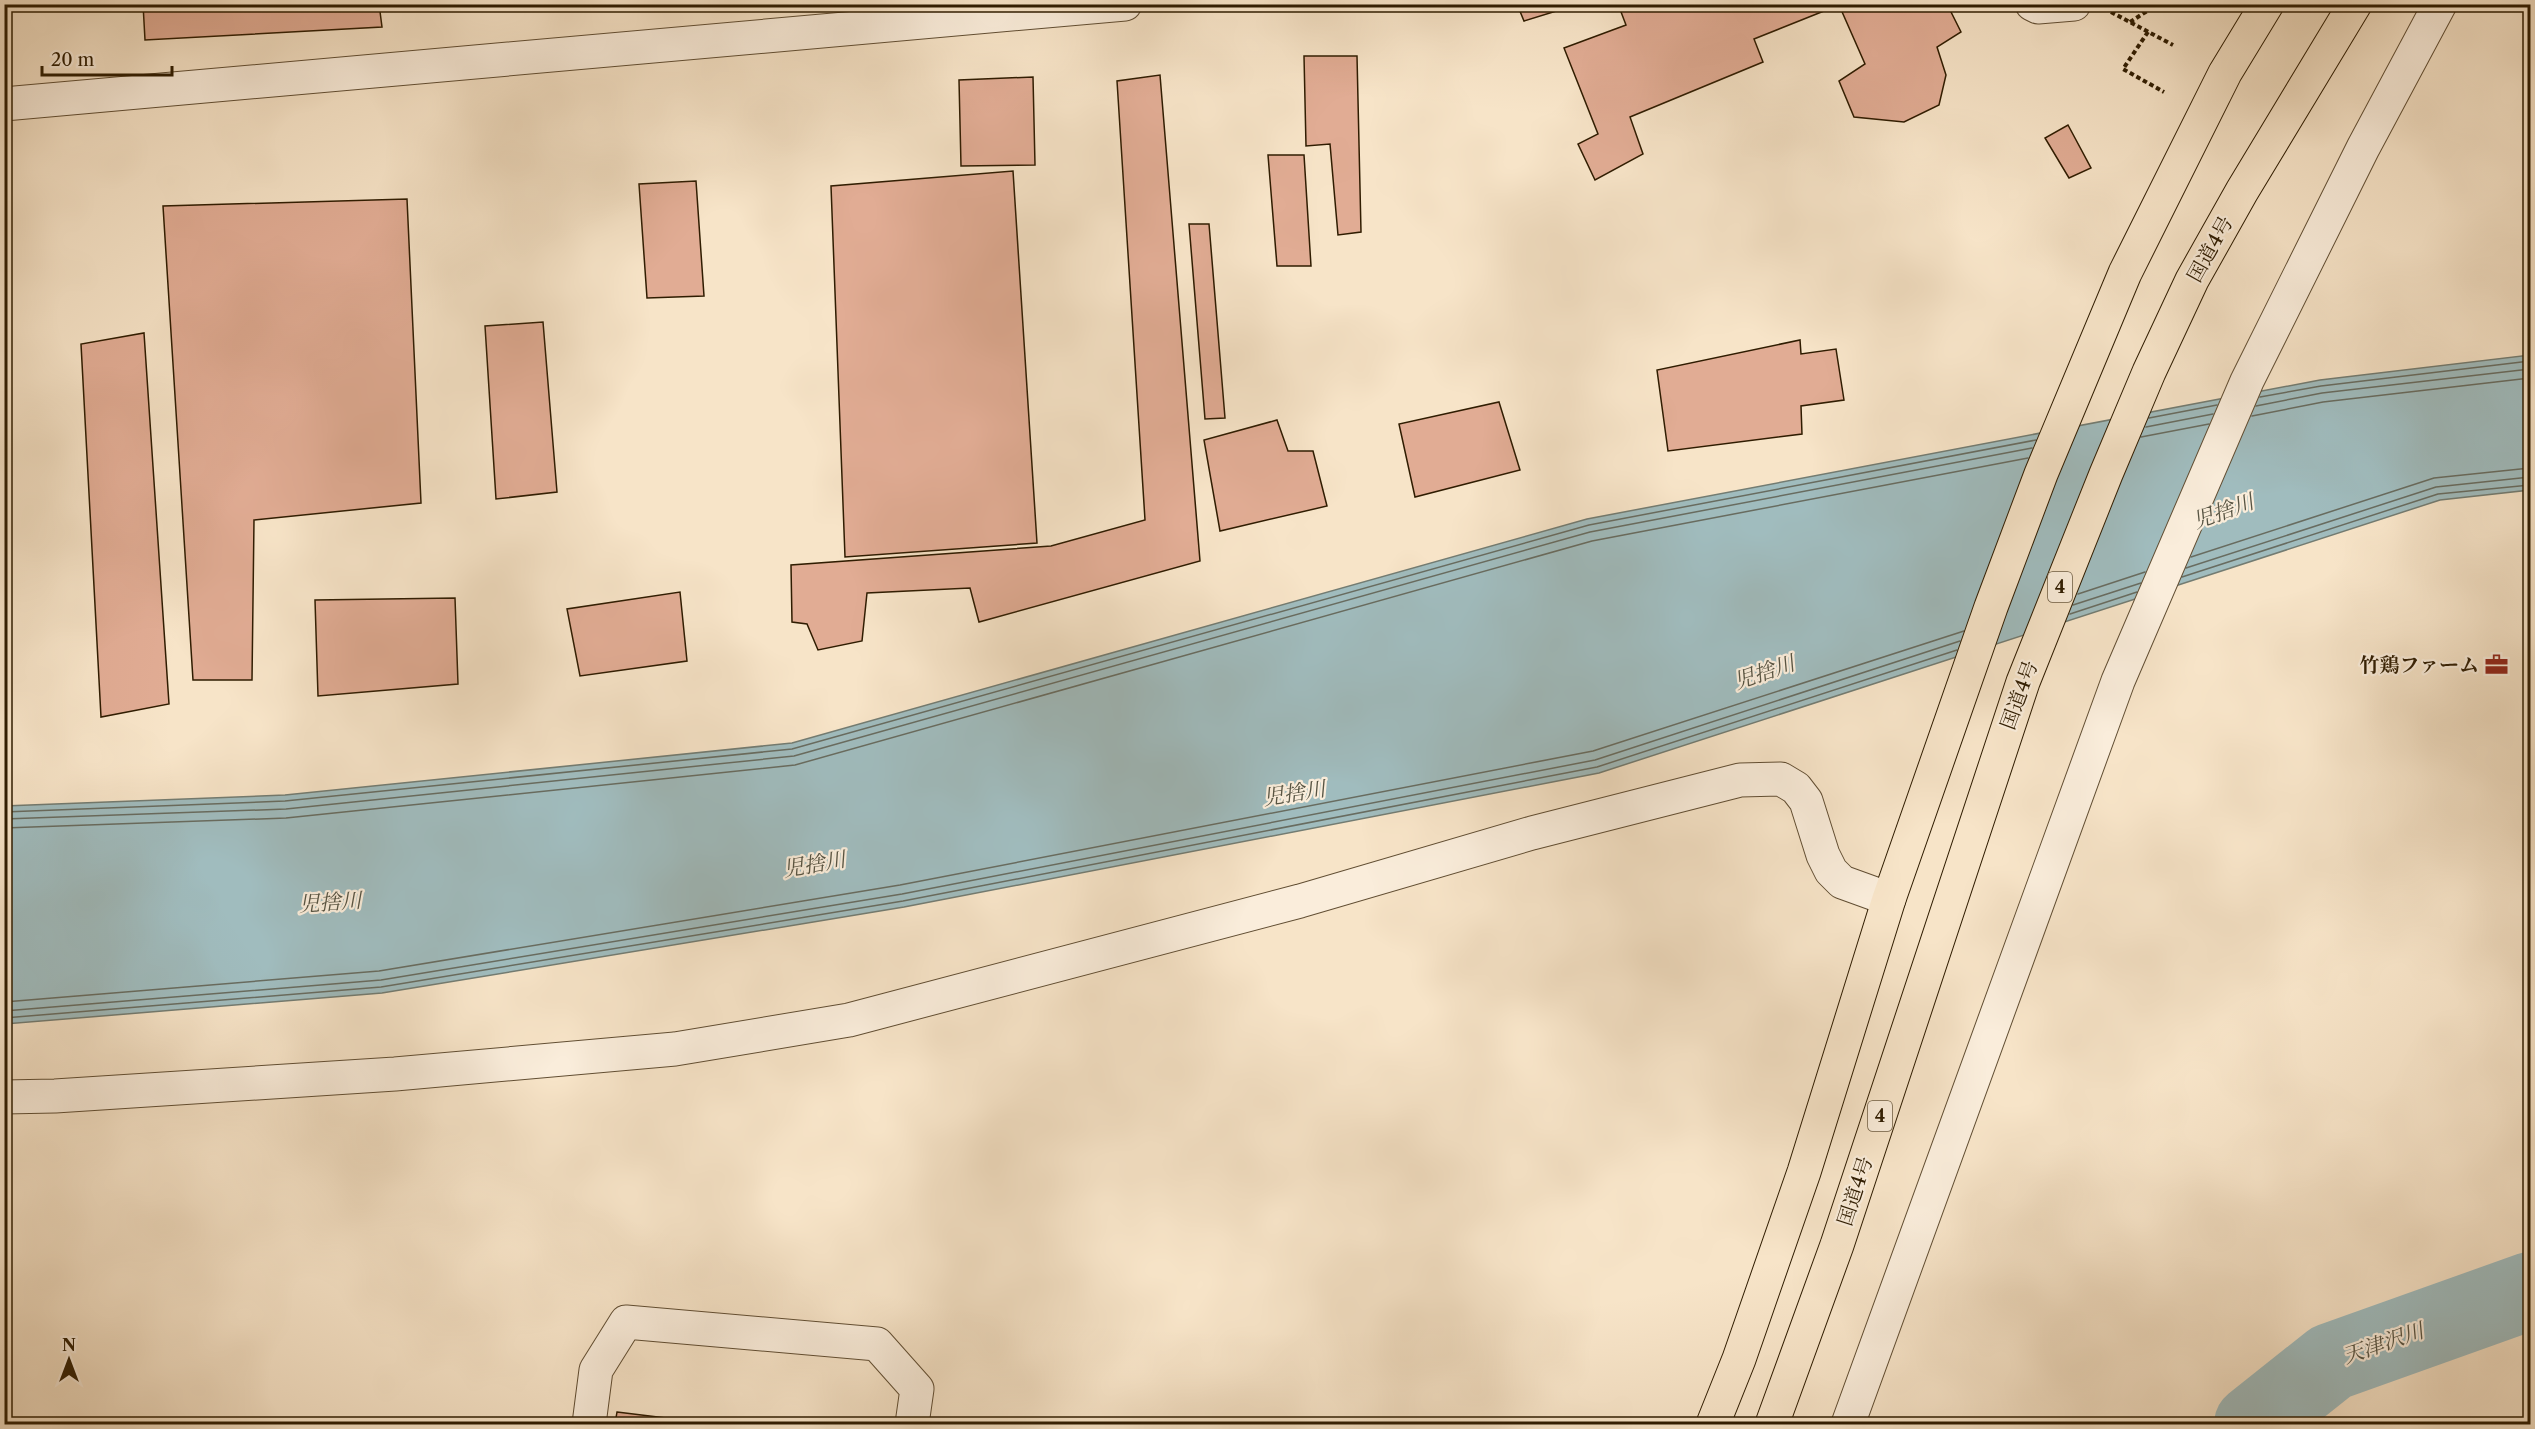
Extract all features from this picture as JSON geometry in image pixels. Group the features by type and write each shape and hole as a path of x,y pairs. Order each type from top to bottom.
{"highway":[{"path":"1713,1425 1739,1359 1804,1172 1889,899 2036,485 2125,273 2225,73 2267,4"},
{"name":"国道4号","path":"1772,1425 1837,1245 2023,682 2149,372 2192,280 2355,4"}],"street":[{"path":"4,104 1125,4"},
{"path":"2032,4 2038,7 2090,7"},
{"path":"1848,1425 2118,681 2247,381 2363,148 2440,4"},
{"path":"4,1097 55,1096 395,1074 582,1058 675,1049 849,1020 1300,901 1532,833 1740,780 1781,779 1796,788 1806,801 1822,855 1831,871 1842,882 1889,899"},
{"path":"589,1425 596,1370 626,1322 877,1344 916,1389 912,1425"}],"path":[{"path":"2130,22 2158,4"},
{"path":"2090,7 2130,22 2173,45"},
{"path":"2148,32 2123,69 2164,92"}],"water":[{"name":"児捨川","path":"2530,355 2530,490 2440,500 1599,773 904,907 382,993 5,1024 4,806 285,795 792,743 1587,519 2320,380"}],"building":[{"path":"143,4 379,4 382,27 145,40"},
{"path":"1517,4 1579,4 1524,21"},
{"path":"1618,4 1947,4 1961,32 1937,47 1946,75 1939,105 1904,122 1854,117 1839,81 1865,64 1839,5 1754,39 1763,62 1630,117 1643,154 1595,180 1578,144 1598,134 1564,48 1626,25"},
{"path":"1304,56 1357,56 1361,232 1338,235 1330,144 1306,146"},
{"path":"1160,75 1200,561 979,622 970,588 867,593 862,641 818,650 807,624 792,622 791,565 1051,546 1145,520 1117,81"},
{"path":"1033,77 1035,165 961,166 959,80"},
{"path":"2068,125 2091,168 2069,178 2045,138"},
{"path":"1268,155 1304,155 1311,266 1277,266"},
{"path":"1013,171 1037,543 845,557 831,186"},
{"path":"696,181 704,296 647,298 639,184"},
{"path":"407,199 421,503 254,520 252,680 193,680 163,206"},
{"path":"1189,224 1209,224 1225,418 1205,419"},
{"path":"543,322 557,492 496,499 485,326"},
{"path":"144,333 169,704 101,717 81,344"},
{"path":"1800,340 1801,354 1836,349 1844,400 1801,406 1802,434 1668,451 1657,370"},
{"path":"1499,402 1520,470 1415,497 1399,424"},
{"path":"1277,420 1288,451 1313,451 1327,506 1220,531 1204,440"},
{"path":"680,592 687,661 580,676 567,609"},
{"path":"455,598 458,684 318,696 315,600"},
{"path":"617,1412 715,1424 615,1424"}],"waterway":[{"name":"天津沢川","path":"2253,1424 2331,1362 2530,1291"}],"place":[{"name":"竹鶏ファーム","path":"2497,665"}]}
